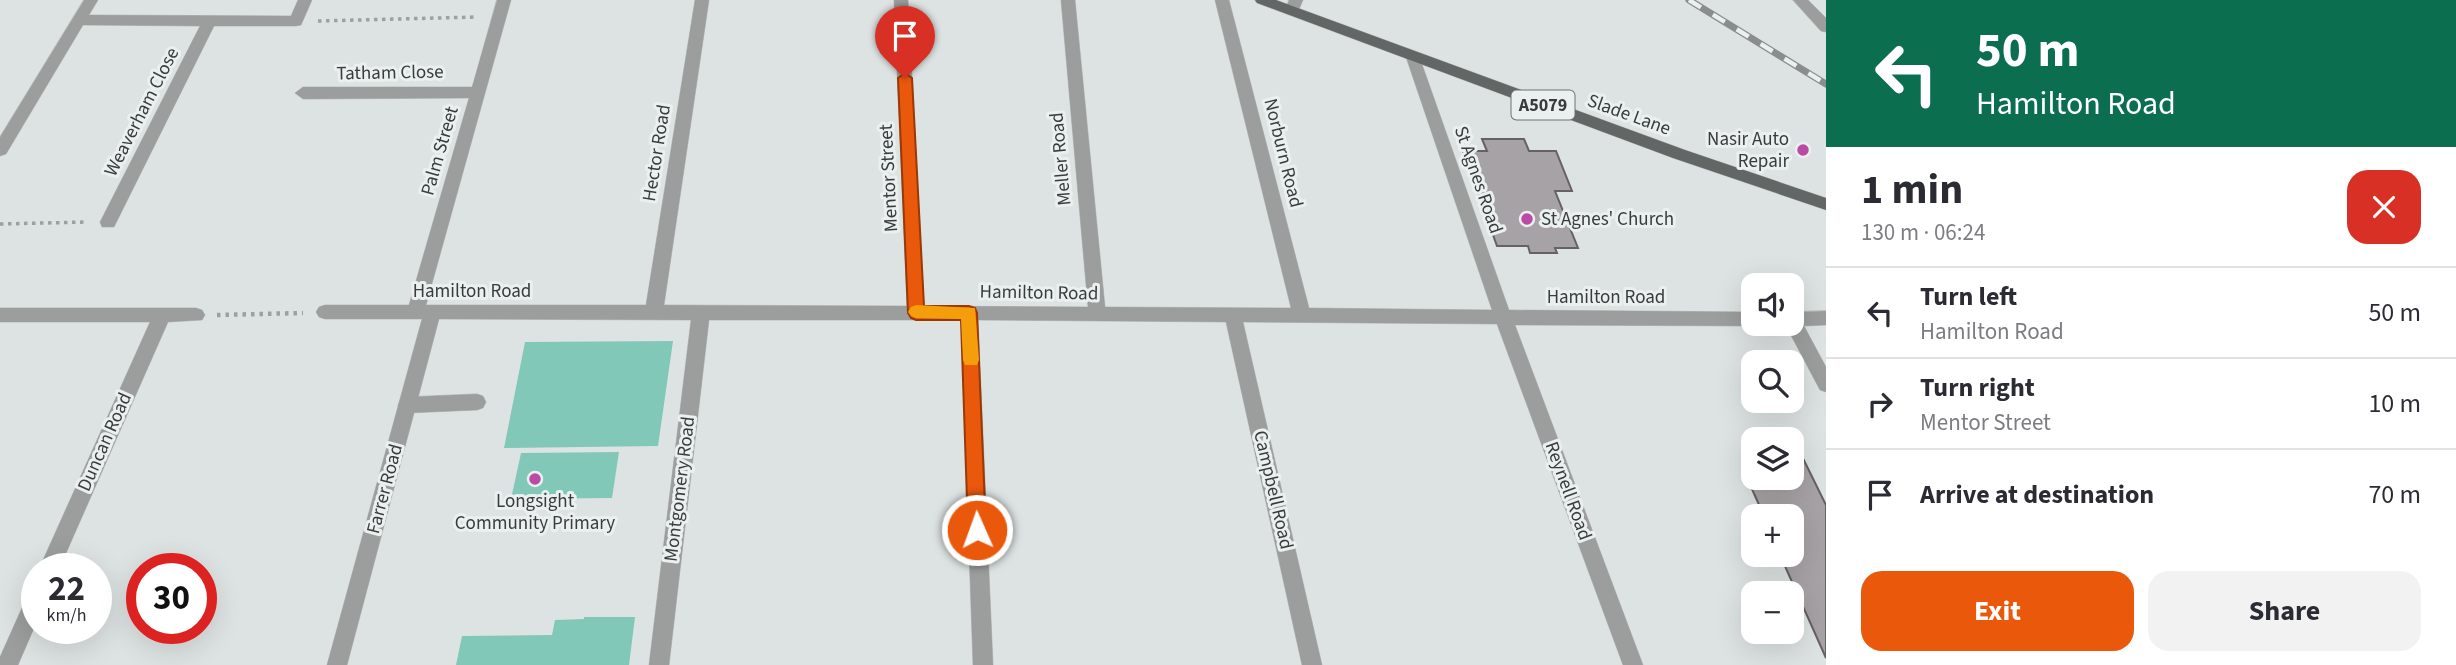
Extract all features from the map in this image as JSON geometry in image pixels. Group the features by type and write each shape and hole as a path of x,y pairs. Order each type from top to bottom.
{"main road":[{"name":"Slade Lane","path":"1262,0 1294,5 1413,57 1666,150 1826,204"}],"street":[{"path":"0,150 91,0"},
{"path":"79,20 296,21 305,0"},
{"name":"Palm Street","path":"424,313 478,92 504,0"},
{"name":"Hector Road","path":"654,312 702,0"},
{"name":"Mentor Street","path":"901,0 916,313"},
{"name":"Meller Road","path":"1068,0 1097,315"},
{"name":"Norburn Road","path":"1222,0 1302,316"},
{"path":"1800,0 1826,27"},
{"name":"Weaverham Close","path":"108,222 209,20"},
{"name":"St Agnes Road","path":"1413,57 1503,317"},
{"name":"Tatham Close","path":"303,93 478,92"},
{"name":"Hamilton Road","path":"325,312 969,313 1741,319"},
{"name":"Montgomery Road","path":"659,665 701,312"},
{"name":"Farrer Road","path":"337,665 407,405 424,313"},
{"path":"969,313 983,665"},
{"path":"0,315 196,315"},
{"name":"Campbell Road","path":"1233,315 1312,665"},
{"name":"Duncan Road","path":"56,553 162,316"},
{"name":"Reynell Road","path":"1503,317 1633,665"},
{"path":"1804,319 1826,318"},
{"path":"1800,336 1826,384"},
{"path":"407,405 477,402"},
{"path":"7,665 21,633"}],"path":[{"path":"296,21 500,17"},
{"path":"0,224 108,222"},
{"path":"196,315 325,312"}],"green space":[{"path":"673,341 658,446 504,448 525,342"},
{"path":"619,452 612,498 511,499 521,453"},
{"path":"635,617 629,665 456,665 462,636 552,635 555,620"}],"building":[{"name":"St Agnes' Church","path":"1482,139 1524,139 1529,151 1556,151 1572,191 1555,191 1578,248 1555,248 1557,253 1530,253 1528,246 1497,246 1463,151 1487,151"},
{"path":"1804,460 1826,505 1826,658 1804,609 1804,581 1792,581 1785,567 1804,567 1804,504 1759,504 1752,490 1804,490"}],"railway":[{"path":"1689,0 1826,84"}],"slow traffic":[{"path":"916,312 969,313 971,360"}],"place":[{"name":"Nasir Auto Repair","path":"1803,150"},
{"name":"St Agnes' Church","path":"1527,219"},
{"name":"Longsight Community Primary","path":"535,479"}],"route":[{"path":"905,78 916,313 969,313 977,530"}]}
